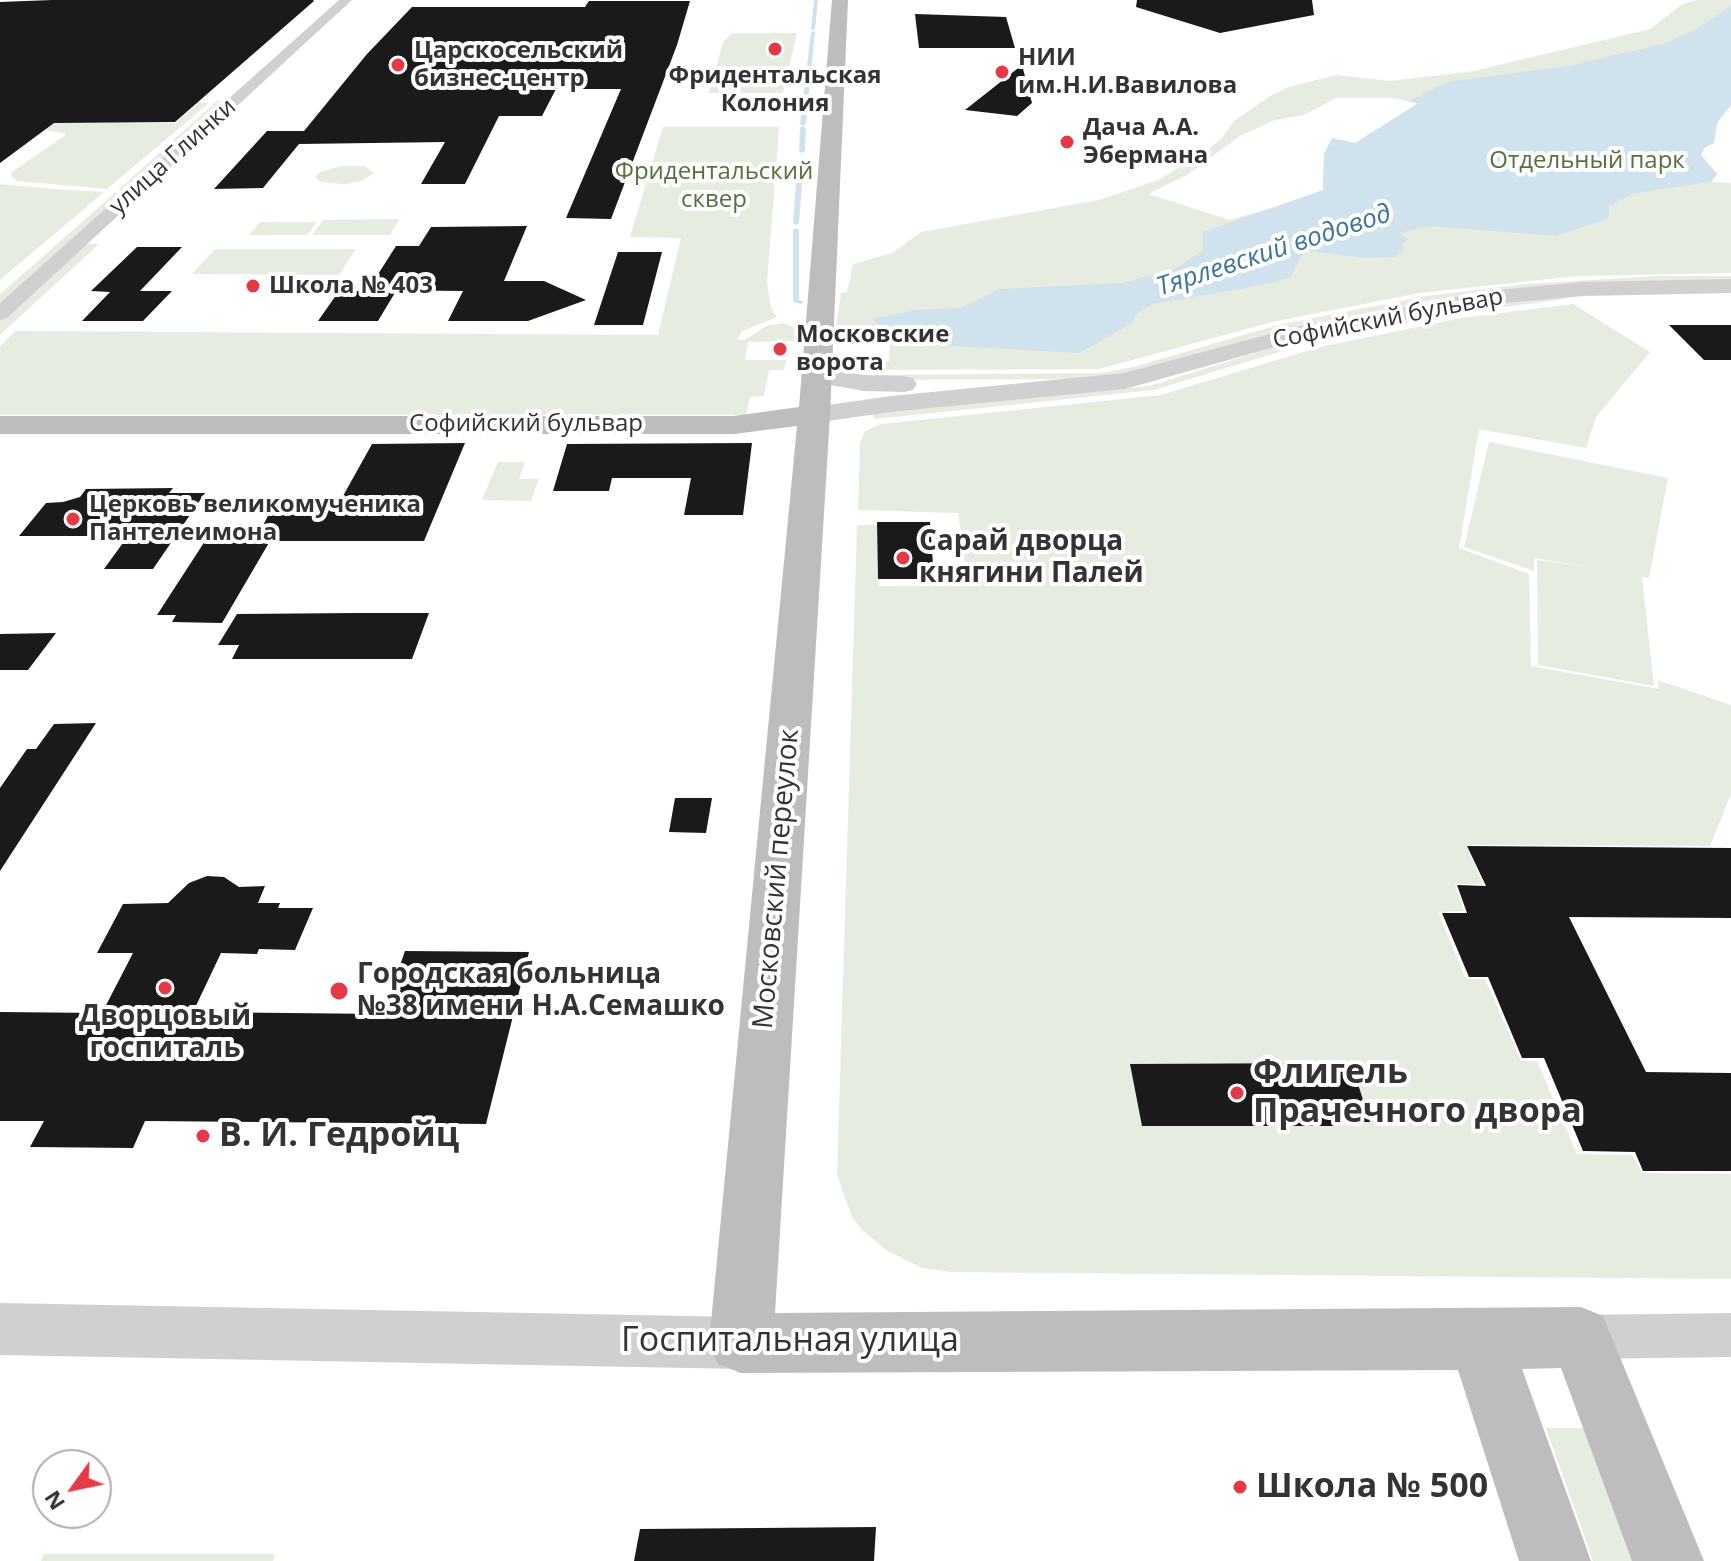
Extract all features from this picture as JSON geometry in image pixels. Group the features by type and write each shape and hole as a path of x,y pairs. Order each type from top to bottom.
{"main road":[{"name":"Московский переулок","path":"741,1343 816,396 840,0"},
{"name":"Софийский бульвар","path":"0,425 734,425 816,396"},
{"name":"Госпитальная улица","path":"741,1343 1581,1337"},
{"path":"1581,1337 1668,1561"},
{"path":"1480,1340 1555,1561"}],"street":[{"name":"улица Глинки","path":"0,314 346,0"},
{"name":"Софийский бульвар","path":"816,396 1050,388 1125,381 1325,327 1495,297 1616,288 1731,286"},
{"name":"Софийский бульвар","path":"816,396 864,383 1050,388"},
{"name":"Госпитальная улица","path":"0,1329 741,1343"},
{"path":"1581,1337 1731,1335"}],"green space":[{"name":"Отдельный парк","path":"1696,0 1731,0 1731,105 1717,123 1714,143 1704,148 1701,155 1717,174 1712,182 1731,183 1731,273 1577,276 1420,293 1272,322 1099,369 867,370 855,367 850,361 889,361 890,342 834,342 841,293 847,292 853,264 892,253 921,232 1099,200 1158,180 1202,154 1222,138 1234,121 1289,87 1336,75 1390,81 1474,71 1650,29 1681,5","holes":["1336,98 1392,98 1418,103 1355,143 1332,138 1324,154 1323,190 1230,220 1148,194 1187,175 1240,136 1275,120 1304,115"]},
{"name":"Фридентальский сквер","path":"732,33 797,33 783,93 709,93 723,42"},
{"path":"217,101 230,101 132,190 118,190"},
{"path":"162,103 209,103 107,189 17,181 11,176 12,172 67,134 45,130 54,122 175,123 197,104"},
{"path":"663,127 779,127 767,283 771,308 777,317 742,331 737,340 745,340 766,326 783,323 807,341 748,342 745,360 786,360 784,370 769,370 764,396 750,397 746,415 0,415 0,346 15,331 658,335 681,238 630,237"},
{"path":"341,166 365,166 374,173 361,181 344,184 321,182 315,177 320,172"},
{"path":"0,184 54,189 104,192 0,280"},
{"path":"115,193 128,193 0,308 0,294"},
{"path":"399,219 390,235 312,235 323,220"},
{"path":"260,222 317,222 307,235 249,235"},
{"path":"83,244 99,244 0,335 0,319"},
{"path":"215,249 356,249 339,275 192,274"},
{"path":"1657,276 1731,276 1731,280 1587,283 1432,300 1287,330 1142,372 1086,379 877,380 876,375 1102,373 1278,325 1426,296 1526,284"},
{"path":"1556,296 1565,299 1453,314 1312,342 1154,390 875,419 872,414 1149,386 1304,338 1398,318"},
{"path":"1573,304 1650,352 1596,417 1586,448 1479,429 1459,548 1529,574 1531,666 1659,689 1658,680 1731,705 1731,794 1710,846 1466,845 1483,884 1455,884 1464,911 1438,912 1466,979 1485,979 1521,1061 1537,1061 1577,1154 1632,1155 1642,1173 1731,1174 1731,1279 952,1272 922,1268 886,1250 852,1217 837,1175 857,525 877,525 878,586 968,585 958,513 858,510 860,443 865,431 881,424 1161,395 1320,347 1461,318","holes":["1324,1063 1325,1070 1353,1068 1370,1121 1341,1122 1341,1126 1143,1126 1131,1064"]},
{"path":"1489,442 1668,478 1649,578 1642,577 1654,686 1538,665 1537,560 1588,567 1534,558 1534,571 1464,547"},
{"path":"498,462 525,462 519,479 539,479 531,501 482,500"},
{"path":"1546,1428 1587,1428 1638,1561 1593,1561"},
{"path":"43,1554 275,1554 273,1561 41,1561"}],"water":[{"name":"Тярлевский водовод","path":"1731,6 1731,105 1717,123 1714,143 1704,148 1701,155 1717,174 1711,182 1635,193 1609,206 1609,217 1556,236 1431,226 1399,233 1408,239 1402,244 1403,251 1394,257 1365,258 1309,251 1301,256 1291,277 1263,285 1153,304 1136,314 1132,323 1079,353 934,345 885,331 873,319 914,310 961,308 1000,289 1122,283 1175,269 1203,250 1203,232 1323,190 1324,154 1332,138 1355,143 1418,104 1409,101 1433,89 1448,82 1573,65 1666,43 1695,30"}],"building":[{"path":"1137,0 1312,0 1314,15 1220,33 1136,7"},
{"path":"314,1 175,122 54,123 0,163 0,2"},
{"path":"589,1 690,1 677,45 611,219 566,218 621,89 556,89 542,116 499,116 465,184 421,184 445,142 299,144 263,188 214,189 267,131 304,131 367,54 412,7 585,7"},
{"path":"915,14 1006,17 1015,48 919,48"},
{"path":"1022,65 1032,103 1017,116 965,110"},
{"path":"527,226 504,281 544,281 586,300 528,321 448,321 463,291 368,290 396,246 419,246 431,227"},
{"path":"137,247 182,247 140,291 172,291 143,321 82,321 110,292 91,291"},
{"path":"618,252 662,252 643,325 594,325"},
{"path":"339,291 396,291 378,321 318,321"},
{"path":"1669,325 1731,325 1731,360 1704,360"},
{"path":"465,443 424,541 255,541 273,506 338,505 372,444"},
{"path":"752,443 743,515 684,515 691,478 612,478 609,491 553,491 567,444"},
{"path":"173,488 169,493 205,493 153,569 104,569 128,536 19,536 46,503 80,497 86,489"},
{"path":"877,522 930,522 934,579 878,579"},
{"path":"205,541 270,541 222,623 172,622 176,615 157,615"},
{"path":"429,613 412,659 232,659 239,645 218,645 237,614"},
{"path":"56,633 28,670 0,670 0,634"},
{"path":"96,723 0,871 0,788 27,749 36,749 54,724"},
{"path":"675,798 712,798 706,833 669,832"},
{"path":"1467,846 1731,848 1731,918 1569,917 1646,1072 1731,1073 1731,1171 1643,1171 1635,1152 1583,1151 1544,1058 1522,1058 1488,977 1469,977 1442,913 1467,913 1457,885 1486,886"},
{"path":"207,876 224,877 239,887 265,886 258,903 280,903 278,908 313,908 295,950 259,949 257,954 221,953 193,1012 383,1014 405,951 529,952 486,1124 145,1121 133,1148 30,1147 44,1121 0,1121 0,1012 102,1013 133,953 97,953 123,904 168,903 189,883"},
{"path":"1324,1063 1325,1070 1353,1068 1370,1122 1341,1122 1342,1126 1142,1126 1130,1064"},
{"path":"876,1527 874,1561 634,1561 640,1529"}],"waterway":[{"path":"813,29 816,0"},
{"path":"803,124 813,32"},
{"path":"802,151 803,128"},
{"path":"796,223 801,159"},
{"path":"796,230 796,302 801,302"}],"place":[{"name":"Фридентальская Колония","path":"775,49"},
{"name":"Царскосельский бизнес-центр","path":"398,65"},
{"name":"НИИ им.Н.И.Вавилова","path":"1002,72"},
{"name":"Дача А.А. Эбермана","path":"1067,142"},
{"name":"Школа № 403","path":"253,286"},
{"name":"Московские ворота","path":"780,349"},
{"name":"Церковь великомученика Пантелеимона","path":"73,519"},
{"name":"Сарай дворца княгини Палей","path":"903,558"},
{"name":"Дворцовый госпиталь","path":"165,988"},
{"name":"Городская больница №38 имени Н.А.Семашко","path":"339,991"},
{"name":"Флигель Прачечного двора","path":"1237,1093"},
{"name":"В. И. Гедройц","path":"203,1136"},
{"name":"Школа № 500","path":"1240,1487"}]}
